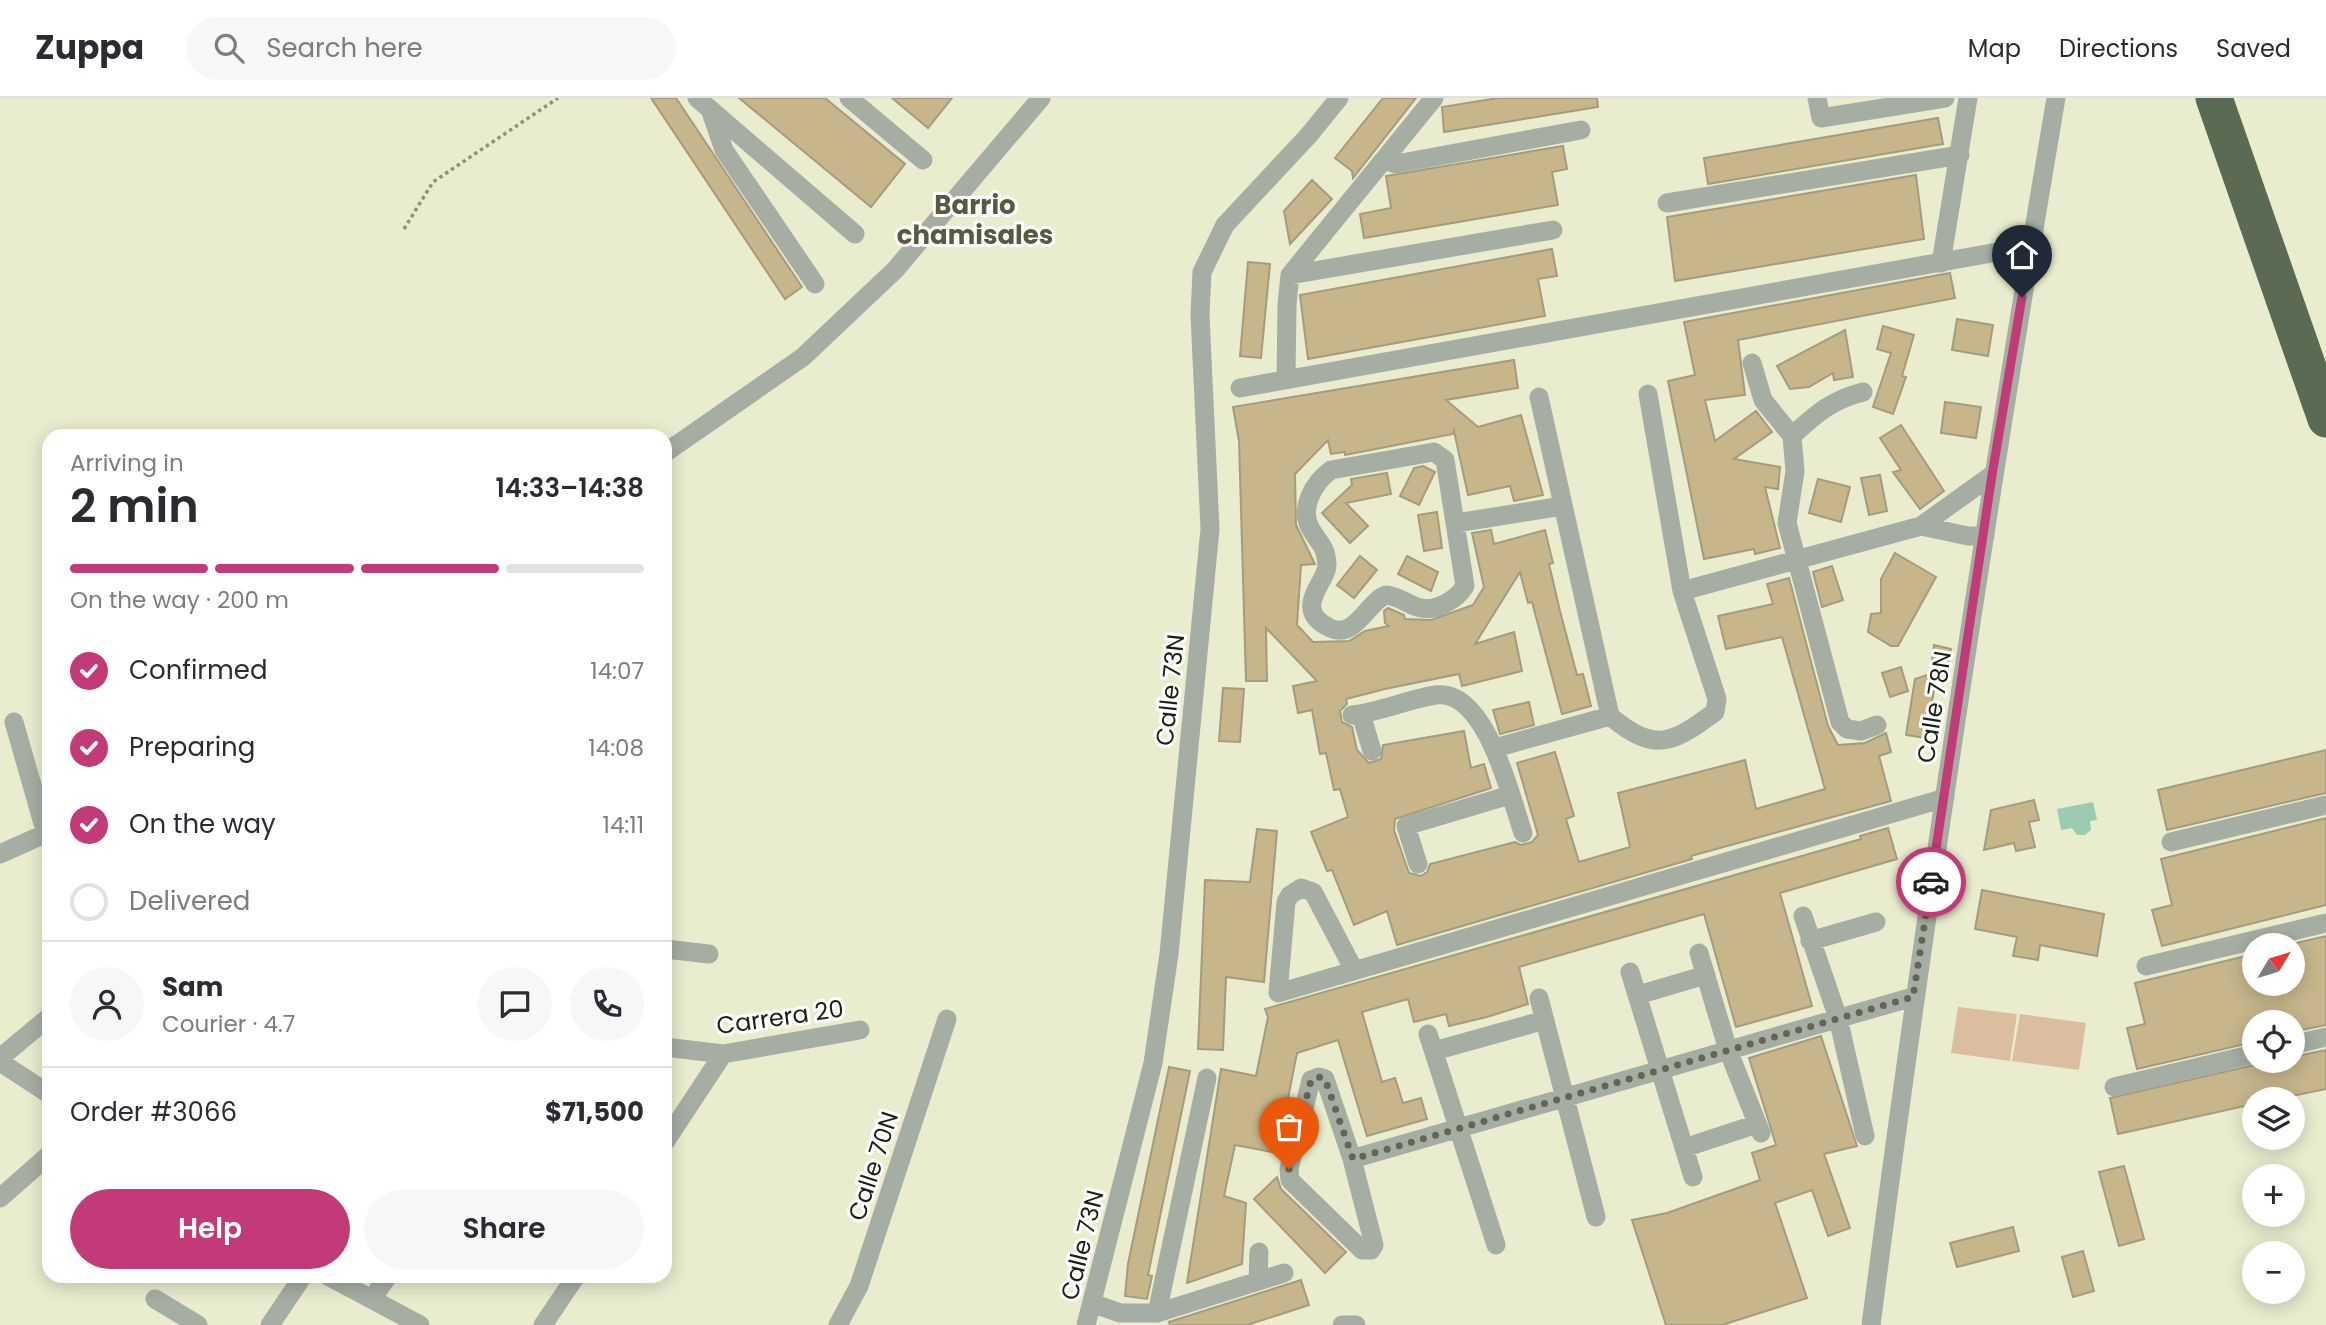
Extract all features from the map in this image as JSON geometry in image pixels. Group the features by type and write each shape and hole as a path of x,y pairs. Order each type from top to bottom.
{"highway":[{"path":"2214,98 2326,419"}],"street":[{"path":"849,98 923,160"},
{"path":"672,448 803,356 886,279 1041,98"},
{"name":"Calle 73N","path":"1086,1325 1153,1063 1169,954 1210,529 1200,315 1202,272 1226,225 1309,135 1339,98"},
{"path":"1286,380 1290,275 1434,98"},
{"path":"1817,98 1821,118 1913,100 1945,98"},
{"path":"1941,264 1968,98"},
{"name":"Calle 78N","path":"1871,1325 1913,997 1985,536 1992,475 2056,98"},
{"path":"704,105 855,234"},
{"path":"704,105 724,150 816,284"},
{"path":"1385,160 1396,164 1581,130"},
{"path":"1667,203 1960,155"},
{"path":"1290,275 1553,230"},
{"path":"1240,388 2031,246"},
{"path":"1752,363 1763,400 1792,436 1795,471 1787,523 1840,722 1847,729 1861,731 1877,725"},
{"path":"1792,436 1825,405 1863,392"},
{"path":"1539,397 1610,716 1628,731 1667,742 1680,738 1715,712 1717,699 1682,591 1648,394"},
{"path":"1434,452 1445,460 1456,523 1465,586 1460,595 1449,603 1420,608 1386,595 1377,598 1361,620 1347,628 1332,629 1320,622 1312,607 1314,589 1327,569 1325,547 1311,530 1306,518 1310,496 1318,479 1331,470 1434,452"},
{"path":"1682,591 1921,526 1992,475"},
{"path":"1456,523 1563,506"},
{"path":"1921,526 1968,536 1985,536"},
{"path":"1372,751 1357,715 1440,694 1461,701 1476,715 1495,748 1523,833"},
{"path":"1495,748 1610,716"},
{"path":"14,722 42,816"},
{"path":"1418,864 1406,826 1510,795"},
{"path":"1354,970 1313,892 1301,888 1290,895 1286,902 1278,993 1945,798"},
{"path":"2171,842 2326,805"},
{"path":"0,853 42,835"},
{"path":"1803,916 1839,1018 1865,1136"},
{"path":"1810,941 1876,922"},
{"path":"2146,966 2326,923"},
{"path":"672,950 709,954"},
{"path":"1684,1148 1759,1129 1728,1050 1699,953"},
{"path":"1630,972 1693,1177"},
{"path":"1638,995 1706,975"},
{"path":"1353,1159 1913,997"},
{"path":"1539,998 1596,1217"},
{"name":"Calle 70N","path":"838,1325 859,1286 947,1018"},
{"path":"1496,1245 1431,1043 1545,1020"},
{"path":"42,1023 0,1060 42,1089"},
{"name":"Carrera 20","path":"672,1048 723,1054 860,1030"},
{"path":"2305,1042 2326,1037"},
{"path":"672,1131 723,1054"},
{"path":"2114,1087 2242,1057"},
{"path":"1319,1077 1325,1079 1353,1159 1374,1245 1371,1251 1362,1250 1290,1180 1289,1169 1311,1080 1319,1077"},
{"path":"1157,1313 1207,1078"},
{"path":"0,1198 42,1161"},
{"path":"1258,1281 1259,1252"},
{"path":"1092,1303 1120,1313 1157,1313 1284,1273"},
{"path":"270,1325 298,1283"},
{"path":"341,1283 420,1325"},
{"path":"372,1299 383,1283"},
{"path":"543,1325 571,1283"},
{"path":"155,1299 198,1325"},
{"path":"1342,1325 1356,1325"}],"path":[{"path":"404,229 433,181 558,98"}],"shaded area":[{"path":"2093,802 2097,820 2090,821 2091,830 2085,835 2077,835 2072,828 2061,830 2057,809"},
{"path":"1958,1007 2017,1014 2010,1061 1951,1053"},
{"path":"2020,1014 2086,1023 2079,1070 2012,1061"}],"building":[{"path":"651,98 676,98 802,287 785,299"},
{"path":"739,98 825,98 905,164 871,207"},
{"path":"892,98 952,98 928,128"},
{"path":"1383,98 1416,98 1353,178 1352,171 1335,158"},
{"path":"1498,98 1597,98 1598,107 1444,132 1442,107"},
{"path":"1938,118 1943,144 1708,184 1704,158"},
{"path":"1563,146 1567,169 1552,172 1558,205 1364,238 1360,214 1391,208 1386,176"},
{"path":"1916,175 1924,239 1675,281 1667,217"},
{"path":"1312,180 1332,199 1290,244 1284,211"},
{"path":"1552,249 1557,276 1538,279 1545,316 1308,359 1300,295"},
{"path":"1248,262 1270,264 1261,358 1240,356"},
{"path":"1950,273 1955,298 1738,340 1745,395 1705,400 1715,441 1756,411 1772,432 1734,459 1780,467 1778,489 1765,487 1780,548 1755,554 1754,549 1704,559 1668,381 1695,375 1684,322"},
{"path":"1957,319 1993,325 1988,356 1952,350"},
{"path":"1883,326 1914,335 1902,376 1906,377 1893,414 1873,407 1891,353 1877,349"},
{"path":"1845,330 1853,377 1834,380 1833,373 1809,387 1790,389 1777,366"},
{"path":"1514,360 1518,388 1446,400 1478,427 1521,415 1543,495 1514,501 1510,486 1468,495 1454,431 1453,434 1345,455 1345,452 1331,454 1328,440 1295,474 1296,525 1315,564 1301,565 1297,625 1313,642 1349,641 1365,631 1389,626 1385,623 1384,611 1388,608 1404,615 1405,619 1431,620 1473,605 1484,587 1472,533 1491,530 1494,544 1545,530 1553,563 1549,564 1560,611 1577,675 1583,674 1591,706 1562,714 1532,602 1528,603 1520,572 1475,644 1514,632 1522,671 1462,686 1459,674 1385,689 1346,699 1347,704 1340,711 1342,722 1352,727 1357,750 1369,763 1381,759 1383,745 1464,731 1471,768 1484,764 1491,788 1395,819 1394,830 1409,873 1421,876 1427,872 1430,864 1515,842 1521,845 1532,842 1538,835 1517,763 1555,752 1574,816 1566,819 1579,862 1630,847 1618,793 1745,760 1756,809 1825,789 1782,637 1726,649 1718,616 1773,604 1767,584 1789,578 1828,726 1838,745 1865,743 1886,733 1891,752 1879,756 1891,801 1691,856 1692,859 1397,945 1387,911 1354,925 1332,870 1327,871 1311,832 1348,817 1340,789 1334,790 1326,753 1320,754 1312,710 1298,713 1293,686 1317,681 1266,628 1267,681 1246,681 1239,441 1233,407"},
{"path":"1945,402 1981,407 1976,438 1941,433"},
{"path":"1901,425 1944,491 1920,509 1893,472 1901,470 1880,438"},
{"path":"1423,466 1435,472 1419,505 1400,496 1414,468"},
{"path":"1387,473 1391,494 1346,503 1368,526 1350,543 1322,513 1352,485 1351,479"},
{"path":"1880,475 1887,511 1869,515 1861,478"},
{"path":"1818,479 1850,487 1841,522 1809,513"},
{"path":"1437,512 1442,548 1424,551 1418,515"},
{"path":"1895,553 1936,577 1898,646 1891,646 1868,632 1871,614 1881,613 1881,579"},
{"path":"1360,556 1377,570 1354,598 1337,585"},
{"path":"1407,556 1438,572 1431,591 1398,574"},
{"path":"1832,566 1843,600 1822,607 1813,572"},
{"path":"1934,645 1951,649 1944,680 1935,684 1926,738 1906,735 1915,679 1930,674"},
{"path":"1901,667 1908,691 1890,697 1882,673"},
{"path":"1223,688 1244,689 1240,742 1219,741"},
{"path":"1529,702 1534,725 1500,734 1493,710"},
{"path":"2326,750 2326,793 2167,830 2158,790"},
{"path":"2034,800 2039,820 2029,822 2035,847 2016,851 2014,843 1984,850 1991,810"},
{"path":"2326,818 2326,905 2162,946 2152,910 2172,905 2161,859"},
{"path":"1888,828 1897,859 1780,893 1812,1006 1736,1027 1704,914 1519,967 1528,1004 1487,1017 1449,1026 1446,1014 1414,1022 1408,999 1362,1012 1382,1082 1395,1078 1403,1103 1421,1098 1427,1119 1367,1136 1338,1040 1297,1053 1277,1153 1235,1145 1224,1196 1246,1203 1242,1264 1187,1283 1221,1069 1256,1076 1268,1017 1265,1009 1861,839 1860,836"},
{"path":"1257,829 1277,831 1264,982 1226,977 1223,1050 1198,1049 1205,880 1250,882"},
{"path":"1982,890 2104,914 2097,956 2040,945 2038,960 2013,956 2017,937 1975,929"},
{"path":"2326,936 2326,1025 2305,1029 2305,1010 2242,1010 2242,1045 2137,1069 2127,1028 2145,1024 2135,983 2242,957 2242,996 2305,996 2305,941"},
{"path":"1821,1036 1857,1146 1824,1154 1850,1228 1828,1236 1812,1190 1775,1203 1807,1298 1722,1325 1666,1325 1632,1220 1667,1213 1760,1180 1752,1153 1776,1145 1749,1058"},
{"path":"2326,1050 2326,1089 2305,1093 2305,1087 2242,1087 2242,1107 2118,1134 2110,1098 2242,1068 2242,1073 2305,1073 2305,1054"},
{"path":"1169,1067 1190,1071 1148,1275 1152,1276 1147,1299 1125,1296 1128,1264"},
{"path":"2124,1166 2144,1239 2119,1246 2099,1172"},
{"path":"1277,1177 1281,1189 1346,1252 1325,1273 1254,1199"},
{"path":"2013,1227 2019,1251 1957,1267 1950,1243"},
{"path":"2083,1251 2094,1291 2073,1297 2062,1257"},
{"path":"1301,1280 1309,1305 1247,1325 1170,1325 1169,1322"}],"way so far":[{"path":"1289,1169 1311,1080 1319,1077 1325,1079 1353,1159 1913,997 1931,882"}],"district":[{"name":"Barrio chamisales","path":"975,220"}],"route":[{"path":"1931,882 1985,536 1992,475 2022,297"}]}
